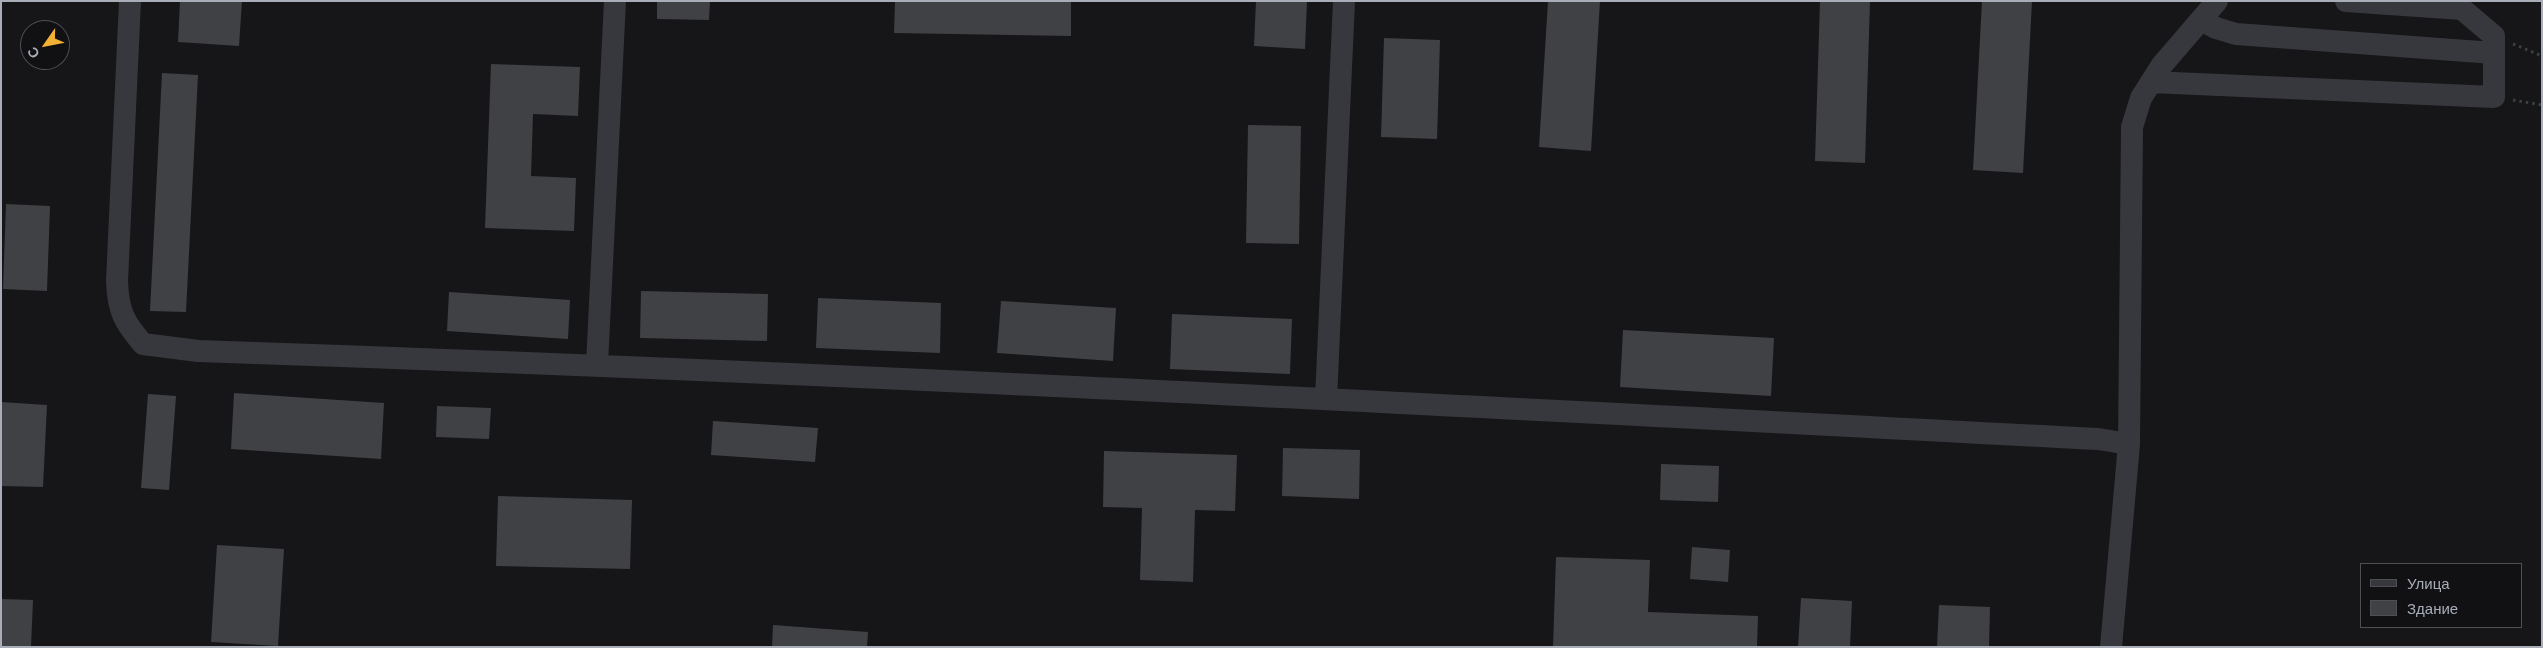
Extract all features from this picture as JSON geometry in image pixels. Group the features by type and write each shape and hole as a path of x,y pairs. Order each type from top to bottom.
{"street":[{"path":"130,1 117,281 118,304 126,325 143,344 198,351 597,364 1326,399 2098,439 2128,444"},
{"path":"597,364 615,1"},
{"path":"1326,399 1344,1"},
{"path":"2110,647 2128,444 2132,127 2142,98 2162,66 2217,1"},
{"path":"2152,82 2494,97 2494,45 2462,9 2346,1"},
{"path":"2201,20 2216,28 2236,34 2494,45"}],"path":[{"path":"2494,45 2542,56"},
{"path":"2494,97 2542,105"}],"building":[{"path":"180,1 242,1 239,46 178,42"},
{"path":"657,1 710,1 709,20 657,19"},
{"path":"895,1 1071,1 1071,36 894,33"},
{"path":"1256,1 1307,1 1305,49 1254,46"},
{"path":"1548,1 1600,1 1591,151 1539,147"},
{"path":"1820,1 1870,1 1865,163 1815,161"},
{"path":"1982,1 2032,1 2023,173 1973,170"},
{"path":"1384,38 1440,40 1437,139 1381,137"},
{"path":"491,64 580,67 578,116 533,114 531,176 576,178 574,231 485,228"},
{"path":"162,73 198,75 186,312 150,311"},
{"path":"1248,125 1301,126 1299,244 1246,243"},
{"path":"6,204 50,206 47,291 3,289"},
{"path":"641,291 768,294 767,341 640,338"},
{"path":"449,292 570,300 568,339 447,331"},
{"path":"818,298 941,303 940,353 816,348"},
{"path":"1001,301 1116,308 1113,361 997,353"},
{"path":"1172,314 1292,319 1290,374 1170,369"},
{"path":"1623,330 1774,338 1771,396 1620,387"},
{"path":"234,393 384,403 381,459 231,449"},
{"path":"148,394 176,396 169,490 141,488"},
{"path":"1,402 47,405 43,487 1,486"},
{"path":"437,406 491,408 489,439 436,437"},
{"path":"713,421 818,428 815,462 711,455"},
{"path":"1283,448 1360,450 1359,499 1282,496"},
{"path":"1104,451 1237,455 1235,511 1195,510 1193,582 1140,580 1142,508 1103,507"},
{"path":"1661,464 1719,466 1718,502 1660,500"},
{"path":"498,496 632,500 630,569 496,566"},
{"path":"217,545 284,549 278,646 211,642"},
{"path":"1692,547 1730,550 1728,582 1690,579"},
{"path":"1556,557 1650,560 1648,612 1758,616 1757,647 1553,647"},
{"path":"1801,598 1852,601 1850,647 1798,647"},
{"path":"1,599 33,600 31,647 1,647"},
{"path":"1939,605 1990,607 1989,647 1937,647"},
{"path":"773,625 868,632 867,647 772,647"}]}
